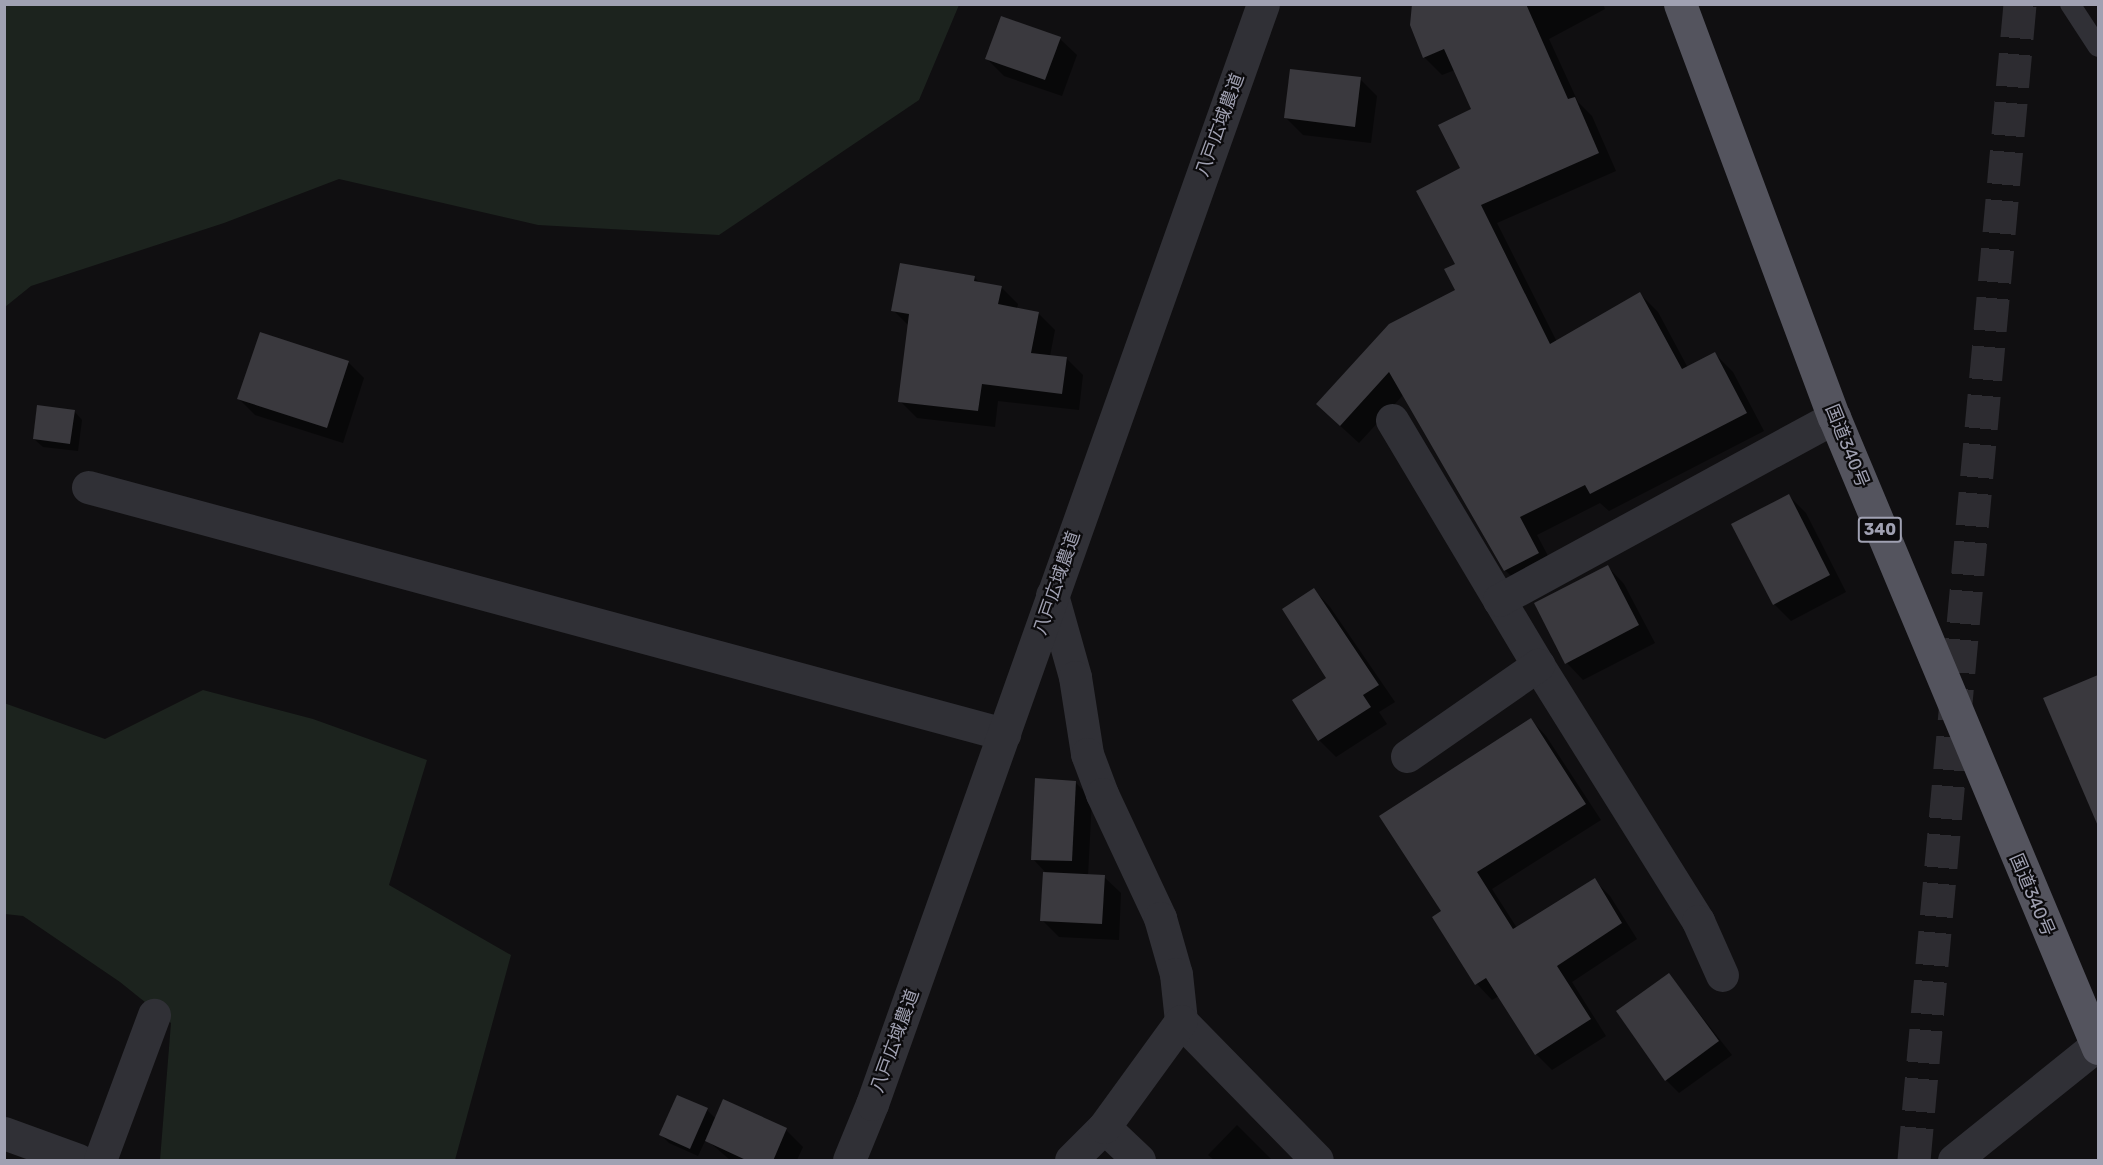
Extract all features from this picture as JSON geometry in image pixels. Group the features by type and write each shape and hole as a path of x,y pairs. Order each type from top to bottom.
{"highway":[{"name":"国道340号","path":"1680,4 1834,417 2098,1046"}],"street":[{"name":"八戸広域農道","path":"849,1161 1004,734 1263,4"},
{"path":"1499,600 1834,417"},
{"path":"1392,420 1538,665 1698,921 1722,975"},
{"path":"87,487 1004,734"},
{"path":"1052,595 1075,677 1087,754 1102,794 1160,918 1176,974 1181,1021 1317,1161"},
{"path":"1407,756 1538,665"},
{"path":"100,1161 154,1015"},
{"path":"1071,1161 1104,1127 1181,1021"},
{"path":"1954,1161 2098,1046"},
{"path":"1104,1127 1138,1161"},
{"path":"4,1133 78,1161"}],"lane":[{"path":"2070,4 2098,47"}],"shaded area":[{"path":"5,4 959,5 919,100 719,235 538,225 339,179 224,223 31,286 5,307"},
{"path":"203,690 313,719 427,760 389,885 511,955 455,1160 160,1160 171,1023 120,982 23,916 5,914 4,703 105,739"}],"building":[{"path":"1412,4 1526,4 1568,99 1575,97 1599,153 1481,205 1550,344 1640,292 1682,369 1715,352 1747,413 1590,494 1585,485 1520,517 1539,553 1504,571 1389,372 1340,426 1316,404 1389,324 1455,290 1444,269 1455,264 1416,191 1460,168 1438,125 1471,109 1444,49 1423,58 1410,25"},
{"path":"1001,16 1061,37 1045,80 985,59"},
{"path":"1290,69 1361,77 1355,127 1284,118"},
{"path":"900,263 975,276 974,281 1002,286 998,304 1039,312 1031,353 1067,357 1062,394 982,384 978,411 898,402 909,314 891,311"},
{"path":"260,332 349,361 327,428 237,399"},
{"path":"37,405 75,410 70,444 33,439"},
{"path":"1789,494 1830,575 1773,605 1731,524"},
{"path":"1608,565 1639,625 1565,664 1534,603"},
{"path":"1314,588 1379,685 1363,695 1371,707 1318,741 1292,700 1326,678 1282,609"},
{"path":"2098,675 2098,826 2043,698"},
{"path":"1531,718 1586,804 1477,872 1513,929 1595,878 1622,923 1557,966 1591,1019 1535,1055 1486,978 1475,985 1432,917 1441,911 1379,816"},
{"path":"1035,778 1076,781 1072,861 1031,860"},
{"path":"1043,872 1105,875 1102,924 1040,921"},
{"path":"1669,973 1719,1041 1665,1081 1616,1011"},
{"path":"677,1095 708,1108 690,1149 659,1135"},
{"path":"723,1099 787,1128 773,1161 748,1161 705,1141"}],"tunnel":[{"path":"1914,1160 2020,4"}]}
